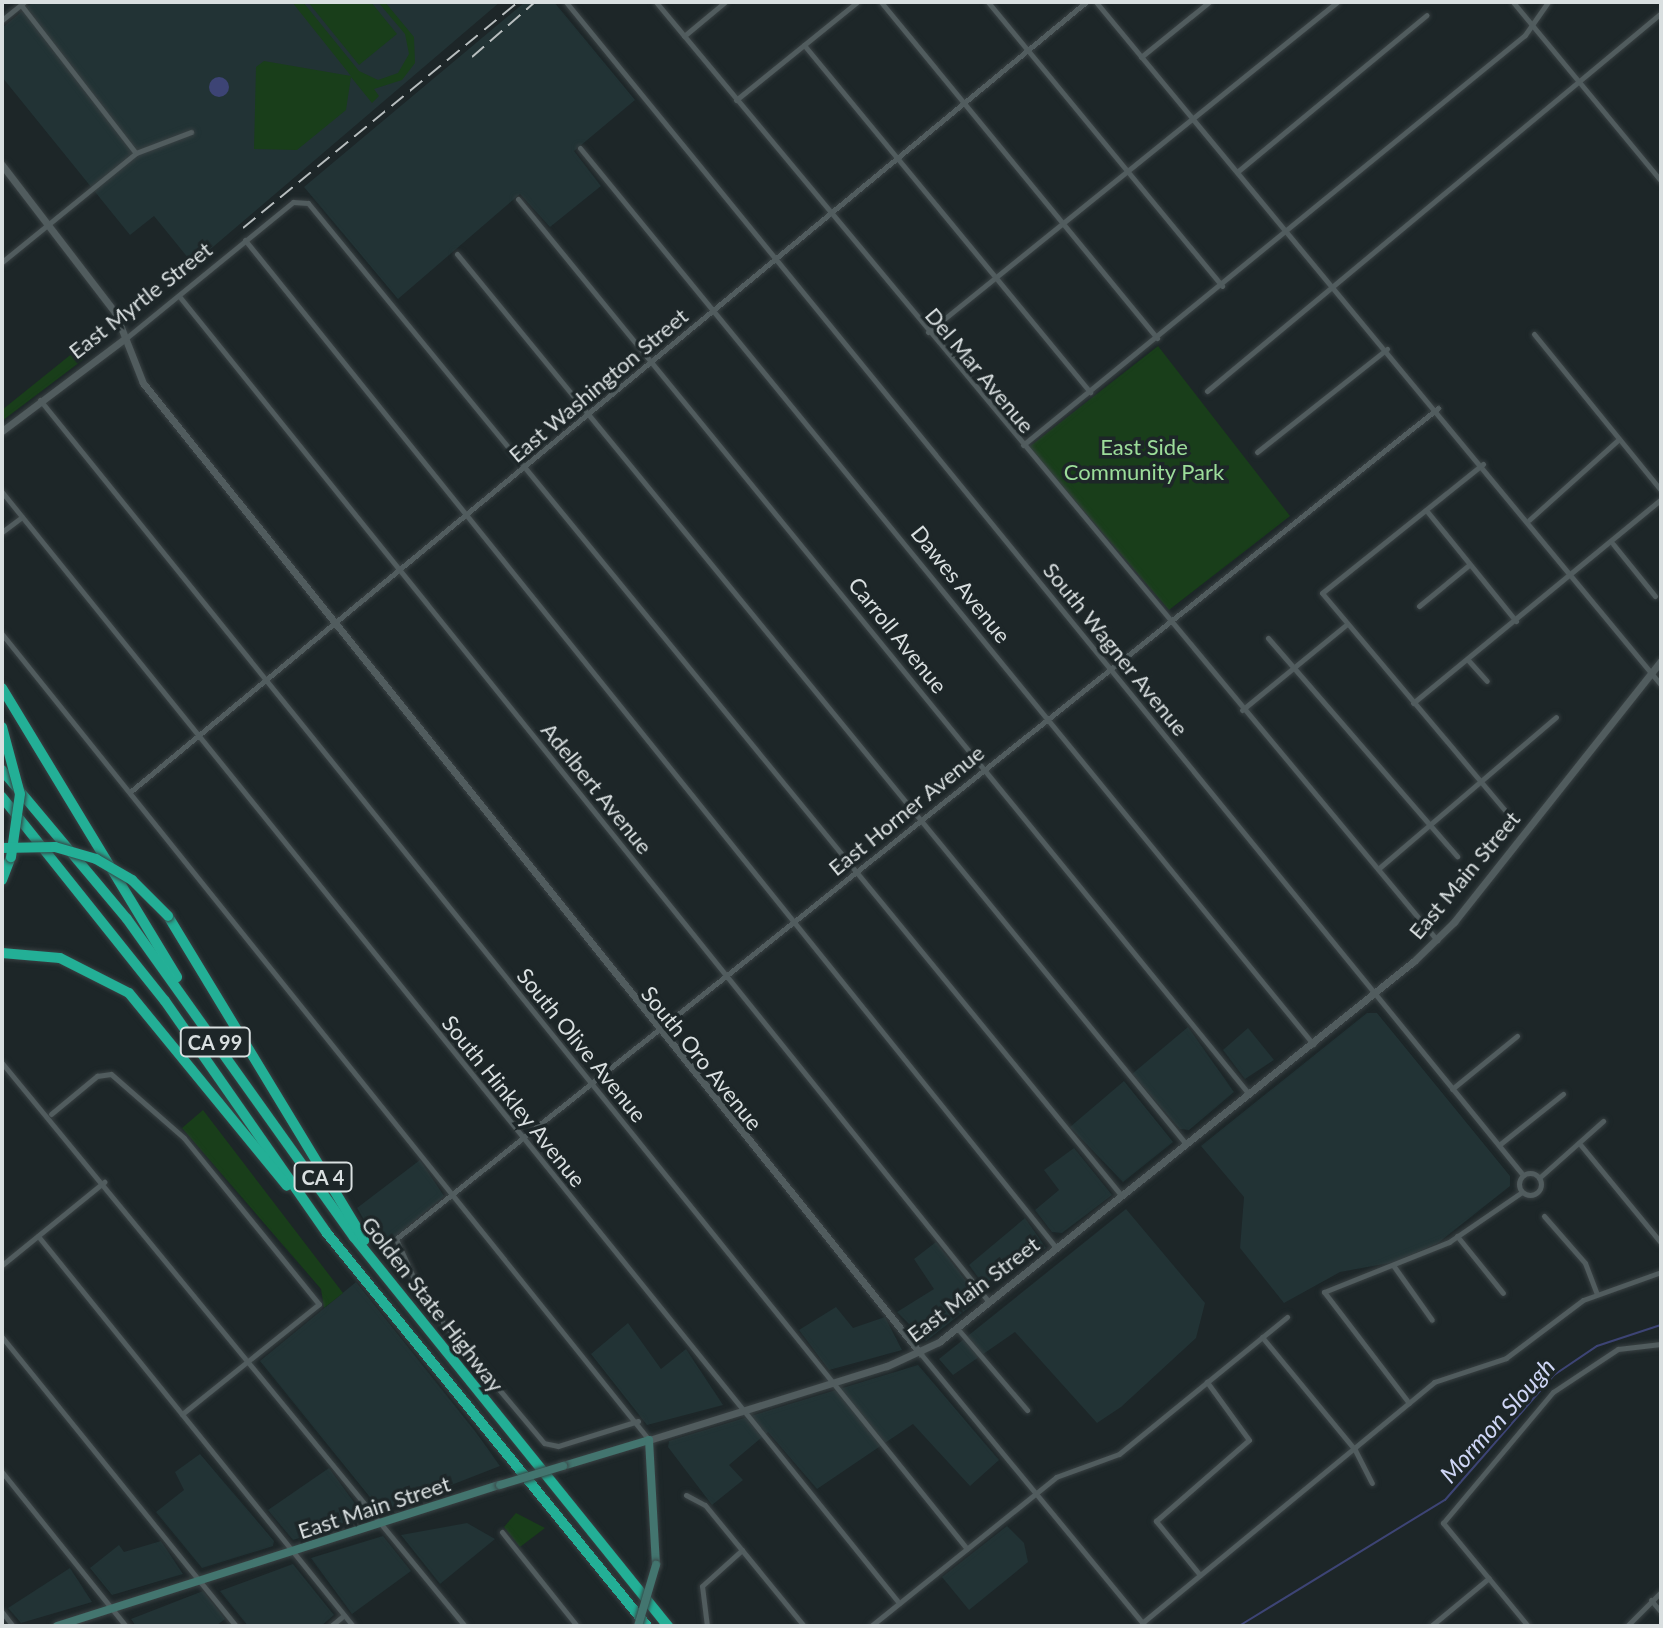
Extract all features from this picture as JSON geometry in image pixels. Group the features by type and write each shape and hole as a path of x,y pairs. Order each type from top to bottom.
{"highway":[{"path":"2,688 177,987"},
{"path":"2,727 20,794 11,857 2,880"},
{"name":"Golden State Highway","path":"2,770 177,987 419,1321 668,1626"},
{"name":"Golden State Highway","path":"2,797 165,1001 326,1232 647,1626"},
{"name":"CA 4","path":"2,848 55,847 96,859 132,880 168,916 332,1191 419,1321"},
{"name":"CA 4","path":"2,953 60,958 129,993 326,1232"}],"main road":[{"name":"East Main Street","path":"57,1626 649,1440"},
{"path":"638,1626 656,1565 649,1440"}],"street":[{"name":"South Wagner Avenue","path":"566,2 1523,1175"},
{"name":"Del Mar Avenue","path":"656,2 1169,618 1242,710 1437,940"},
{"path":"684,36 725,2"},
{"path":"736,100 857,2"},
{"path":"881,2 1157,338"},
{"path":"988,2 1222,286"},
{"name":"East Washington Street","path":"130,792 1086,2"},
{"path":"1096,2 1438,408 1661,685"},
{"path":"1141,57 1209,2"},
{"path":"928,332 1190,116 1337,2"},
{"path":"1513,2 1661,181"},
{"path":"1023,445 1289,232 1531,22 1548,2"},
{"path":"2,20 22,3 136,153"},
{"path":"1207,391 1661,13"},
{"path":"1237,172 1427,15"},
{"path":"804,45 1090,392"},
{"path":"2,262 110,171 136,153 191,132"},
{"name":"Dawes Avenue","path":"580,148 1048,715 1313,1044"},
{"name":"South Oro Avenue","path":"2,165 115,312 143,383 657,1032 1144,1624"},
{"name":"Carroll Avenue","path":"518,199 985,766 1249,1095"},
{"name":"East Myrtle Street","path":"2,431 179,296 245,240 301,200 526,465"},
{"path":"245,240 1057,1249"},
{"path":"457,254 1186,1145"},
{"name":"Adelbert Avenue","path":"179,296 989,1302"},
{"path":"1534,334 1661,490"},
{"path":"1257,452 1387,349"},
{"name":"South Olive Avenue","path":"39,400 967,1549"},
{"name":"East Horner Avenue","path":"638,1421 558,1446 544,1443 423,1299 396,1239 1169,618 1438,408"},
{"path":"1529,520 1619,439"},
{"path":"1483,464 1322,593 1505,810"},
{"path":"526,465 1122,1197"},
{"name":"South Hinkley Avenue","path":"2,492 899,1603"},
{"path":"1413,703 1613,544 1661,499"},
{"path":"1426,510 1516,621"},
{"path":"2,532 22,517"},
{"path":"1613,544 1655,596"},
{"path":"1419,606 1469,565"},
{"path":"1242,710 1346,625"},
{"path":"2,634 638,1421 649,1440"},
{"path":"1268,638 1429,829 1457,856"},
{"path":"1468,660 1487,681"},
{"name":"East Main Street","path":"649,1440 920,1353 957,1327 1313,1044 1437,940 1661,661"},
{"path":"1378,869 1429,829 1556,717"},
{"path":"1452,1089 1517,1036"},
{"path":"2,1063 51,1114 465,1626"},
{"path":"51,1114 97,1076 111,1074 184,1138 319,1304 182,1414"},
{"path":"1499,1145 1563,1094"},
{"path":"1409,1403 1324,1296 1338,1280 1393,1265 1457,1236 1522,1192 1538,1192 1539,1178 1603,1121"},
{"path":"1579,1143 1661,1243"},
{"path":"1522,1192 1523,1175 1539,1178"},
{"path":"2,1265 104,1182"},
{"path":"1544,1216 1582,1259 1597,1294"},
{"path":"38,1236 353,1626"},
{"path":"1457,1236 1503,1293"},
{"path":"1393,1265 1432,1320"},
{"path":"1144,1624 1442,1377 1506,1358 1597,1294 1661,1272"},
{"path":"871,1626 1037,1492 1068,1472 1112,1459 1287,1317"},
{"path":"957,1327 1027,1410"},
{"path":"2,1337 236,1626"},
{"path":"1262,1337 1355,1450 1372,1483"},
{"path":"1528,1626 1443,1523 1553,1392 1618,1349 1661,1344"},
{"path":"1200,1575 1156,1521 1249,1440 1207,1382"},
{"path":"2,1472 126,1626"},
{"path":"686,1495 705,1505 804,1626"},
{"path":"502,1532 577,1626"},
{"path":"707,1626 700,1591 742,1550"},
{"path":"1431,1626 1489,1578"},
{"path":"1627,1626 1661,1592"},
{"path":"1651,1600 1661,1612"},
{"path":"2,1612 13,1626"},
{"path":"331,1626 344,1615"}],"shaded area":[{"path":"33,2 500,2 193,264 154,216 130,235 2,77 2,28"},
{"path":"525,2 554,2 635,100 574,151 601,186 550,227 520,194 398,299 304,187"},
{"path":"1367,1013 1377,1013 1510,1176 1510,1186 1438,1243 1395,1262 1340,1272 1284,1303 1240,1248 1244,1197 1201,1146"},
{"path":"1188,1027 1234,1092 1189,1130 1180,1129 1132,1074"},
{"path":"1248,1028 1274,1060 1245,1079 1223,1050"},
{"path":"1124,1081 1173,1142 1123,1182 1070,1127"},
{"path":"1074,1148 1112,1195 1062,1233 1052,1232 1035,1210 1059,1190 1044,1170"},
{"path":"420,1160 444,1196 381,1249 357,1208"},
{"path":"1126,1209 1205,1303 1196,1338 1121,1407 1097,1423 1015,1332 953,1375 939,1359"},
{"path":"1025,1218 1046,1248 983,1284 969,1265"},
{"path":"936,1242 980,1299 926,1341 897,1312 934,1289 914,1259"},
{"path":"356,1282 500,1466 382,1512 260,1361"},
{"path":"836,1307 853,1328 885,1317 902,1350 829,1370 799,1330"},
{"path":"628,1323 661,1369 686,1349 723,1405 647,1425 591,1354"},
{"path":"918,1365 999,1460 970,1486 913,1424 817,1489 768,1432 729,1465 743,1480 712,1505 668,1447 669,1441"},
{"path":"200,1454 274,1541 273,1546 202,1568 156,1512 184,1490 175,1472"},
{"path":"329,1468 364,1516 293,1540 268,1510"},
{"path":"467,1523 495,1539 440,1584 401,1535"},
{"path":"1007,1526 1024,1543 1028,1562 969,1610 942,1577"},
{"path":"383,1536 411,1571 352,1614 311,1558"},
{"path":"161,1541 183,1574 112,1595 90,1568 119,1545 124,1552"},
{"path":"293,1564 334,1615 321,1626 248,1626 220,1591"},
{"path":"70,1568 92,1602 21,1623 8,1608"},
{"path":"203,1591 225,1619 216,1626 136,1626 131,1619"}],"green space":[{"path":"292,2 303,2 359,71 378,80 398,73 409,54 405,34 378,2 385,2 414,37 415,63 402,80 374,89 379,96 372,103 351,77 346,110 297,150 254,149 256,67 264,61 351,76"},
{"path":"308,2 371,2 397,34 359,65"},
{"name":"East Side Community Park","path":"1158,346 1290,516 1169,610 1029,447"},
{"path":"74,352 84,359 2,421 2,410"},
{"path":"203,1110 343,1293 324,1308 321,1289 182,1128"},
{"path":"516,1513 545,1528 520,1547 504,1527"}],"water":[{"path":"219,77 226,80 229,87 226,94 219,97 212,94 209,87 212,80"}],"waterway":[{"name":"Mormon Slough","path":"1239,1626 1445,1500 1554,1375 1597,1346 1661,1325"}],"railway":[{"path":"243,228 518,2"},
{"path":"472,57 535,2"}]}
